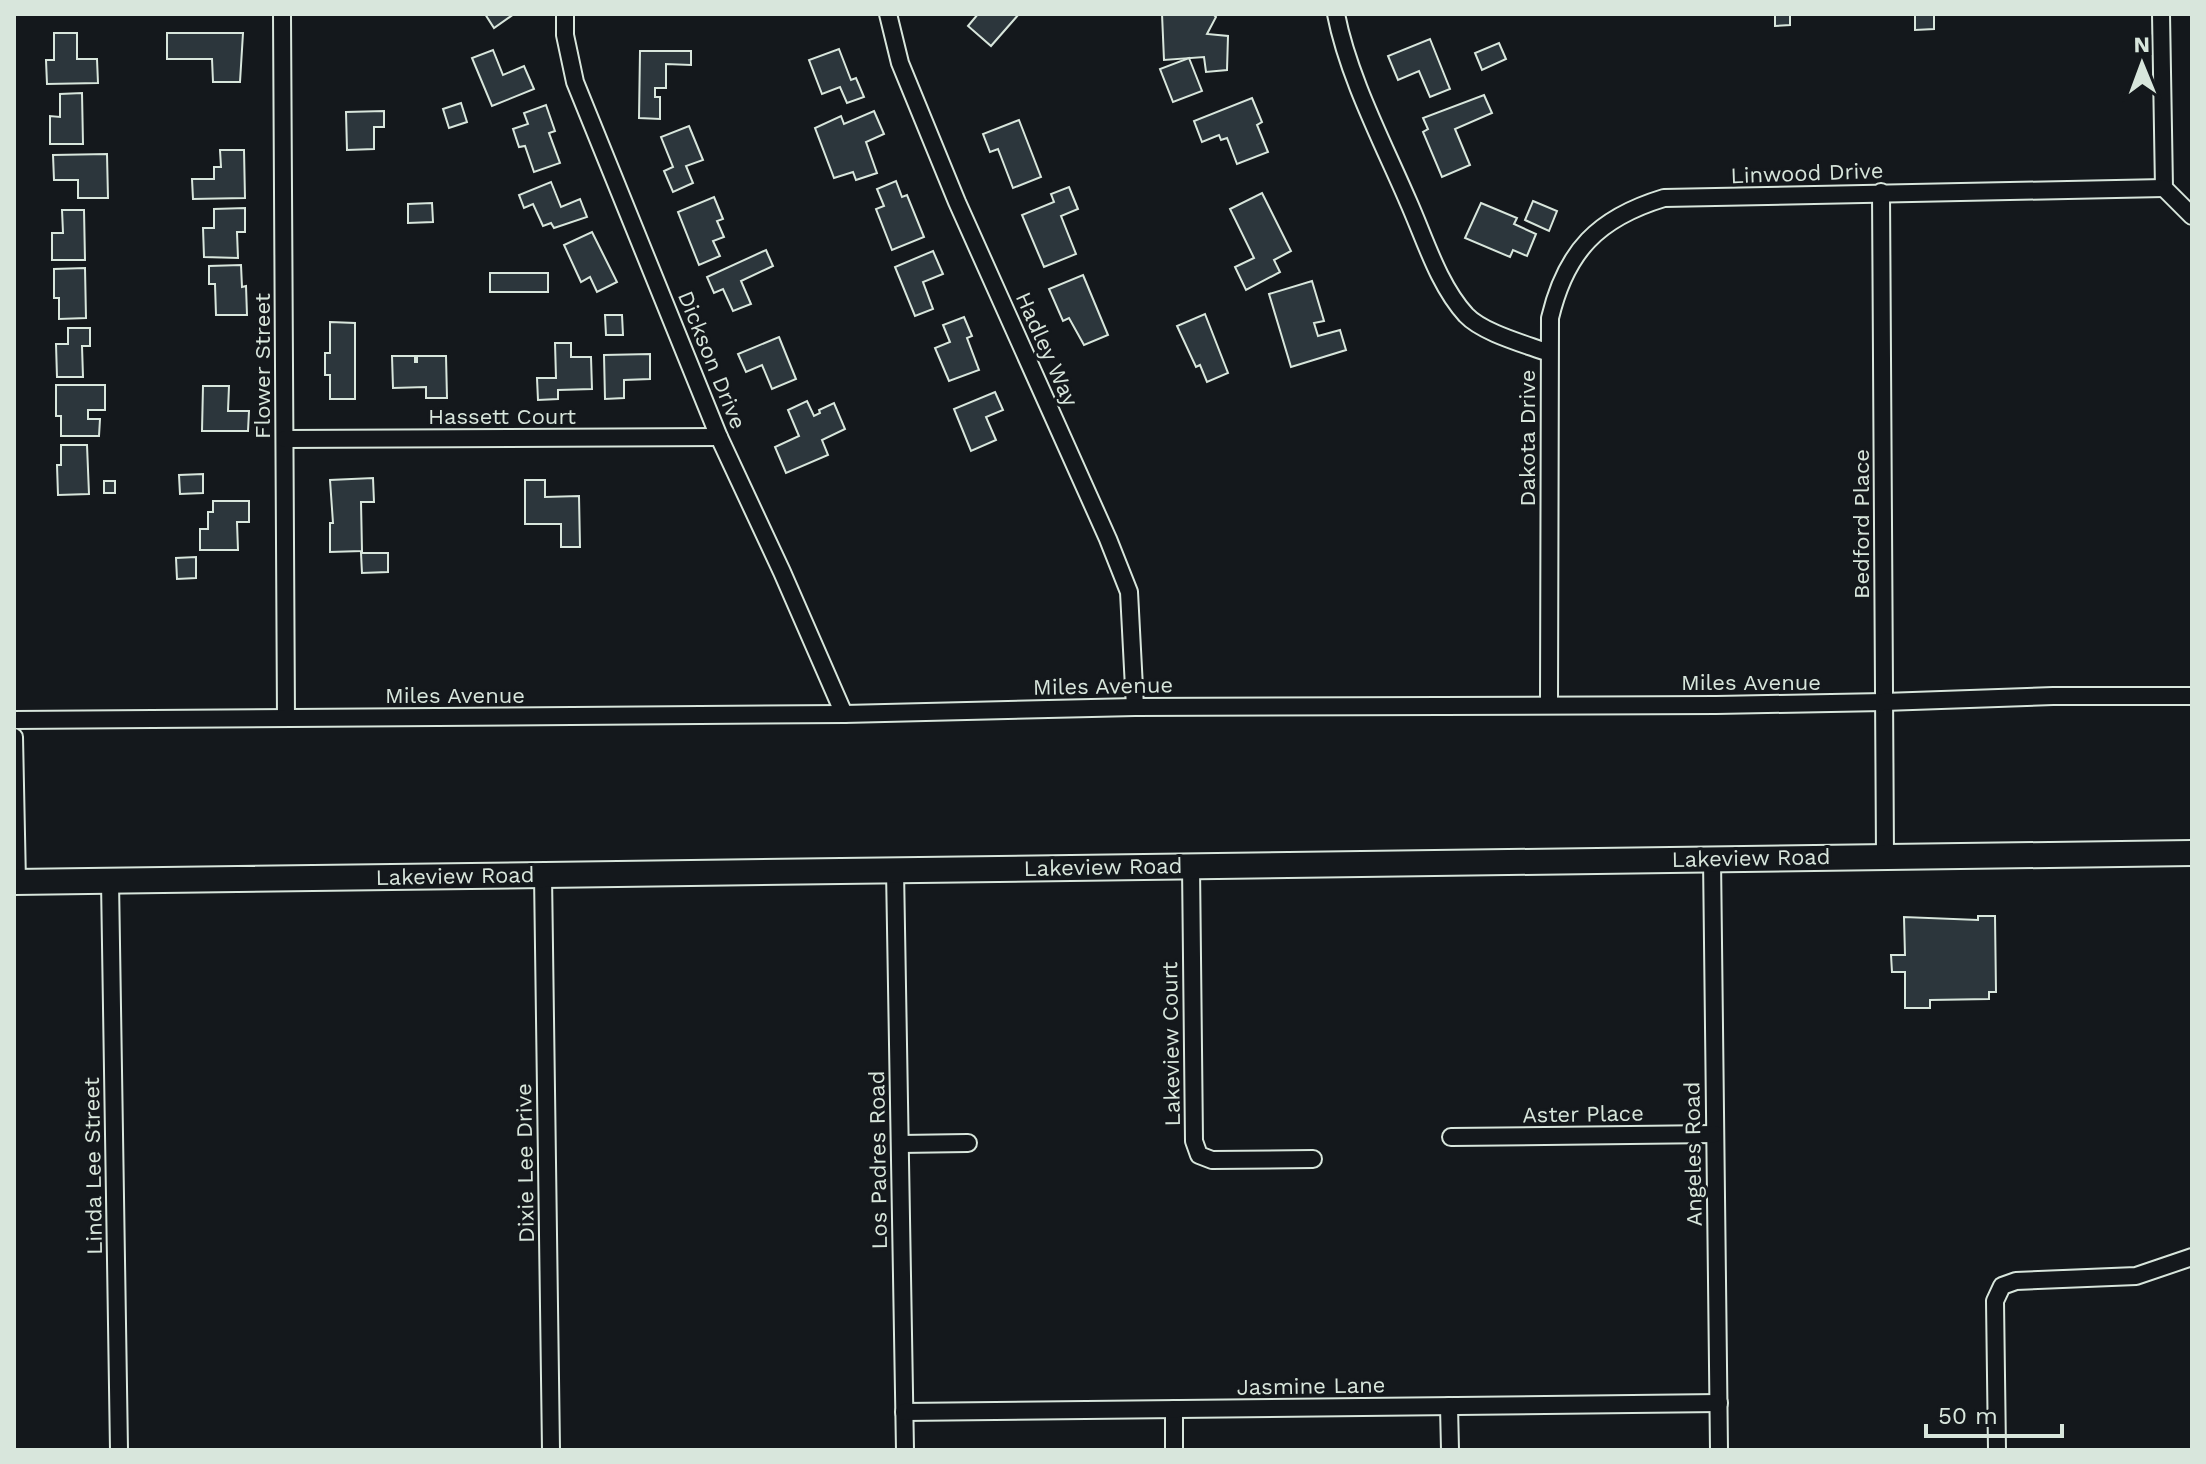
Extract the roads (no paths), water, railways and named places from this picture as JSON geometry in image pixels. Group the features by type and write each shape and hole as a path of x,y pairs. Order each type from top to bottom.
{"main road":[{"name":"Lakeview Road","path":"15,882 2192,853"}],"street":[{"name":"Flower Street","path":"282,14 286,718"},
{"name":"Dickson Drive","path":"565,14 565,35 575,82 719,437 844,714"},
{"name":"Hadley Way","path":"888,14 900,63 957,202 1129,592 1135,707"},
{"name":"Dakota Drive","path":"1336,14 1364,99 1454,299 1468,317 1486,328 1549,353 1549,704"},
{"path":"2161,14 2164,188 2192,216"},
{"name":"Linwood Drive","path":"1549,353 1550,318 1557,290 1569,263 1587,240 1610,220 1636,206 1664,198 2164,188"},
{"name":"Bedford Place","path":"1881,192 1885,856"},
{"name":"Hassett Court","path":"285,439 719,437"},
{"name":"Miles Avenue","path":"14,720 844,714 1135,707 1884,702 2053,696 2192,696"},
{"path":"14,737 15,882"},
{"name":"Angeles Road","path":"1712,858 1719,1450"},
{"name":"Lakeview Court","path":"1191,866 1194,1141 1199,1155 1212,1160 1313,1159"},
{"name":"Los Padres Road","path":"895,870 905,1450"},
{"name":"Dixie Lee Drive","path":"543,875 551,1450"},
{"name":"Linda Lee Street","path":"110,881 119,1450"},
{"name":"Aster Place","path":"1451,1137 1715,1134"},
{"path":"900,1144 968,1143"},
{"path":"1997,1450 1995,1301 2002,1286 2016,1281 2136,1276 2192,1257"},
{"name":"Jasmine Lane","path":"904,1412 1719,1403"},
{"path":"1449,1406 1450,1450"},
{"path":"1174,1409 1174,1450"}]}
